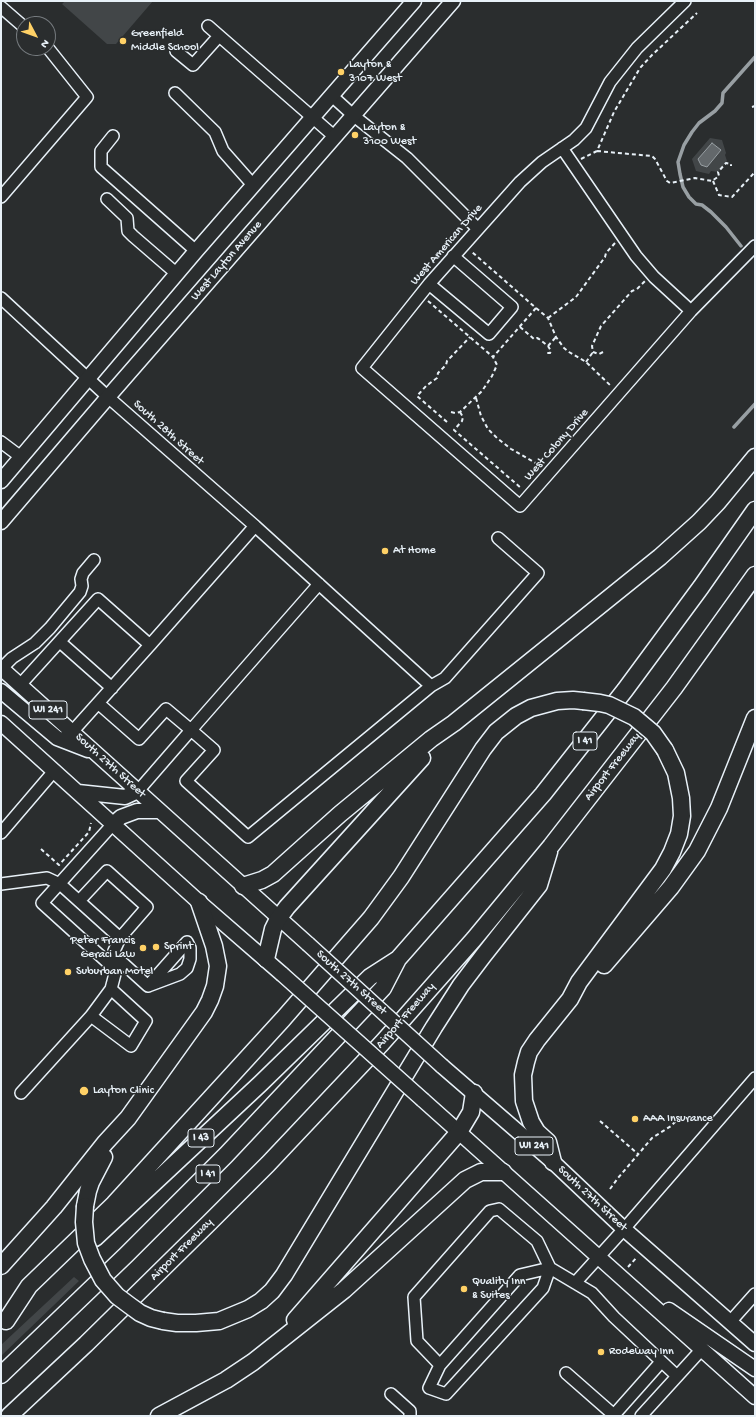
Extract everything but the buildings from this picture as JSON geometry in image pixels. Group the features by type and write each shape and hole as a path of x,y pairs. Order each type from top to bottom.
{"highway":[{"path":"243,886 262,880 273,874 340,814 431,739 454,723 660,557 699,522 718,502 755,457"},
{"name":"I 41","path":"1,1375 126,1255 237,1144 383,988 398,959 543,794 630,683 701,587 755,510"},
{"name":"Airport Freeway","path":"9,1416 142,1290 284,1147 382,1043 474,939 551,846 674,688 755,575"},
{"path":"4,1323 29,1286 119,1199 283,1019 371,918 401,877 483,749 496,732 516,716 531,708 557,701 573,700 609,705 634,718 653,733 665,750 676,773 681,798 682,816 679,834 663,869 580,982 570,999 537,1040 530,1052 523,1075 524,1102 530,1122 537,1132 548,1142 553,1162"},
{"path":"570,999 585,987 656,904 697,851 719,808 755,718"},
{"path":"266,959 270,941 278,919 287,907 454,723"},
{"path":"199,902 217,955 217,975 210,1000 204,1012 128,1118 95,1172 88,1191 84,1222 85,1236 92,1259 103,1280 117,1296 128,1305 145,1315 163,1321 177,1323 219,1321 248,1309 272,1291 284,1275 412,1061 461,985 539,885 551,846"},
{"name":"I 43","path":"4,1323 254,1089 370,977 398,959"},
{"path":"253,1362 284,1331 459,1132 471,1112 474,1093"},
{"path":"1,1266 54,1207 105,1143 128,1118"},
{"path":"159,1416 226,1380 253,1362 344,1290 465,1180 481,1172 503,1172"}],"main road":[{"path":"3,475 21,457 176,274 414,1"},
{"name":"West Layton Avenue","path":"1,522 108,397 454,1"},
{"name":"South 27th Street","path":"1,669 442,1066 553,1162 624,1229 755,1344"},
{"path":"1,691 57,738 95,753"},
{"path":"2,727 78,792 199,902 266,959 598,1258 627,1275 702,1332 755,1369"},
{"path":"78,792 125,797 138,791"},
{"path":"113,824 121,817 136,811 160,811"},
{"path":"627,1275 702,1349 755,1397"}],"street":[{"name":"West American Drive","path":"362,368 429,284 520,182 542,162 574,140 586,128 610,82 637,48 686,1"},
{"path":"1,7 16,20"},
{"path":"208,26 335,137"},
{"path":"176,51 193,65 219,36"},
{"path":"1,197 87,98 54,56"},
{"path":"175,93 215,132 223,151 253,185"},
{"path":"332,96 354,116 407,158 478,229"},
{"path":"113,136 101,151 101,167 196,251"},
{"path":"562,148 572,165 636,256 652,275 691,311"},
{"path":"107,199 127,218 128,231 176,274"},
{"name":"West Colony Drive","path":"362,368 520,506 691,311 755,246"},
{"path":"429,284 489,334 512,307 453,256"},
{"name":"South 28th Street","path":"1,298 88,379 255,526 431,686"},
{"path":"1,442 21,457"},
{"path":"72,732 255,526"},
{"path":"98,703 139,740 166,709 214,750 186,781 248,837 431,686 445,678 538,573 498,538"},
{"path":"1,669 12,658 35,643 50,628 80,592 83,572 94,560"},
{"path":"138,791 319,584"},
{"path":"20,685 98,599 150,645"},
{"path":"60,642 112,688"},
{"path":"1,832 54,771"},
{"path":"21,1093 90,1016 111,989 116,970 42,903 113,824"},
{"path":"79,901 106,871 148,907 120,938 114,951 116,957 148,986"},
{"path":"1,884 47,878 60,884 120,938"},
{"path":"187,942 190,948 190,959 187,968 180,974 148,986 187,942"},
{"path":"90,1016 132,1046 146,1021 111,989"},
{"path":"575,1283 755,1078"},
{"path":"440,1365 417,1341 414,1297 490,1211 499,1209 537,1241 550,1268 592,1293 614,1317 677,1376"},
{"path":"550,1268 543,1288 446,1394 430,1388 440,1365 520,1275 550,1268"},
{"path":"730,1322 755,1294"},
{"path":"641,1416 702,1349"},
{"path":"566,1373 614,1416 661,1362"},
{"path":"391,1394 410,1411 410,1416"}],"path":[{"path":"597,151 614,112 640,68 697,13"},
{"path":"572,165 597,151 652,156 667,181 670,183 695,178 713,181 719,176 718,172 726,163 731,164 731,166"},
{"path":"713,181 719,195 732,197 755,172"},
{"path":"548,318 576,297 605,257 606,253 622,235"},
{"path":"463,245 548,318 556,338 569,352 586,362 619,393"},
{"path":"586,362 593,352 592,346 594,340 607,318 632,291 637,290 652,275"},
{"path":"420,295 493,357 497,365 487,384 476,398 460,412 451,412"},
{"path":"493,357 536,308"},
{"path":"520,327 534,339 537,338 548,346 551,351 550,353 546,353"},
{"path":"446,422 417,396 426,386 437,378 438,373 446,365 447,361 470,337"},
{"path":"548,346 556,338"},
{"path":"593,352 599,354 603,352"},
{"path":"476,398 484,422 497,438 511,449 550,472"},
{"path":"460,412 463,417 462,421 454,430 530,495"},
{"path":"41,849 59,865 89,832 91,823"},
{"path":"610,1189 652,1138 671,1126 682,1115"},
{"path":"600,1121 638,1154"},
{"path":"627,1275 638,1256"}],"shaded area":[{"path":"65,1 153,1 116,44 107,44 62,4"},
{"path":"710,138 722,140 727,161 718,172 711,171 709,174 696,171 692,159"},
{"path":"712,143 721,150 707,167 701,165 698,159"},
{"path":"74,1277 79,1281 1,1356 1,1345"}],"waterway":[{"path":"741,246 726,227 711,212 702,205 696,204 689,197 683,187 678,162 684,145 692,132 699,123 715,111 722,103 723,93 755,57"},
{"path":"734,427 755,404"}],"place":[{"name":"Greenfield Middle School","path":"123,41"},
{"name":"Layton & 3107 West","path":"341,72"},
{"name":"Layton & 3100 West","path":"355,135"},
{"name":"At Home","path":"385,551"},
{"name":"Sprint","path":"156,947"},
{"name":"Peter Francis Geraci Law","path":"143,948"},
{"name":"Suburban Motel","path":"68,972"},
{"name":"Layton Clinic","path":"84,1091"},
{"name":"AAA Insurance","path":"635,1119"},
{"name":"Quality Inn & Suites","path":"464,1289"},
{"name":"Rodeway Inn","path":"601,1352"}]}
